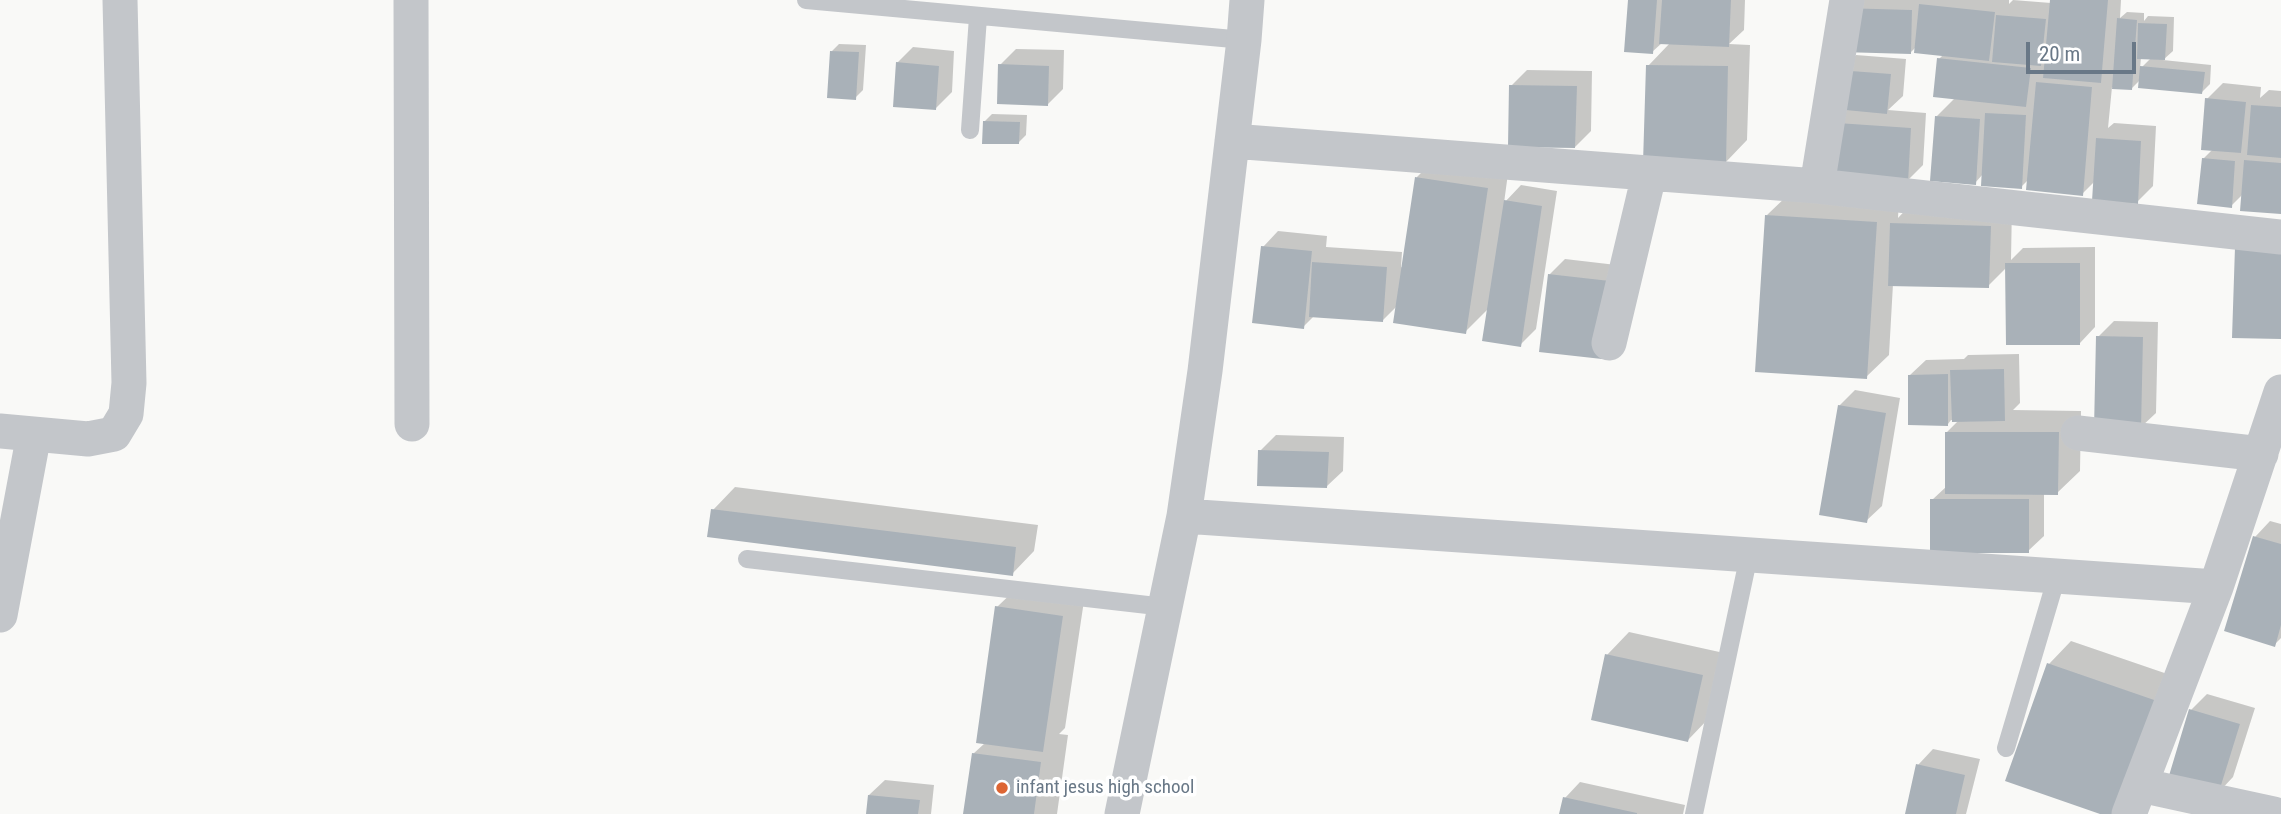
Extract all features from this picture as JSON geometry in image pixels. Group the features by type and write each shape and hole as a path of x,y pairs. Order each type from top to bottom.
{"street":[{"path":"0,430 88,439 114,434 126,414 129,369 120,0"},
{"path":"411,0 412,424"},
{"path":"1122,814 1184,516 1205,371 1247,0"},
{"path":"1817,186 1847,0"},
{"path":"1232,141 1817,186 2281,237"},
{"path":"1609,343 1648,175"},
{"path":"2274,814 2134,800 2270,441 2281,392"},
{"path":"2078,433 2270,441"},
{"path":"0,615 34,434"},
{"path":"1184,516 2216,587"}],"lane":[{"path":"806,0 1244,40"},
{"path":"970,130 978,17"},
{"path":"1694,814 1749,555"},
{"path":"747,559 1165,607"},
{"path":"2006,748 2057,576"}],"building":[{"path":"1628,0 1657,0 1653,54 1624,52"},
{"path":"1662,0 1731,0 1729,47 1659,44"},
{"path":"2050,0 2108,0 2101,83 2043,78"},
{"path":"1919,4 1995,12 1989,61 1914,53"},
{"path":"1842,8 1912,10 1911,54 1841,52"},
{"path":"1996,15 2046,19 2041,66 1992,62"},
{"path":"2117,18 2137,20 2132,90 2112,89"},
{"path":"2138,23 2167,24 2165,60 2137,59"},
{"path":"830,51 859,52 856,100 827,98"},
{"path":"1937,58 2031,68 2026,107 1933,97"},
{"path":"896,62 939,66 936,110 893,107"},
{"path":"998,64 1049,66 1048,106 997,104"},
{"path":"1646,65 1728,66 1726,165 1643,163"},
{"path":"2140,66 2205,72 2202,94 2138,88"},
{"path":"1838,70 1891,74 1887,114 1835,109"},
{"path":"2036,82 2092,87 2083,196 2026,190"},
{"path":"1509,85 1577,86 1575,148 1508,147"},
{"path":"2205,98 2246,102 2241,153 2201,150"},
{"path":"2251,105 2281,107 2281,158 2247,155"},
{"path":"1985,113 2026,115 2022,189 1981,186"},
{"path":"1935,116 1980,119 1976,185 1930,181"},
{"path":"983,121 1020,122 1019,144 982,144"},
{"path":"1823,122 1911,128 1908,183 1819,176"},
{"path":"2096,138 2141,141 2138,204 2092,201"},
{"path":"2202,158 2235,161 2232,208 2197,204"},
{"path":"2244,160 2281,163 2281,214 2240,211"},
{"path":"1415,177 1488,188 1466,334 1393,323"},
{"path":"1504,200 1542,206 1521,347 1482,341"},
{"path":"1765,215 1877,222 1867,379 1755,372"},
{"path":"1890,223 1991,226 1989,288 1888,286"},
{"path":"1261,246 1312,251 1304,329 1252,323"},
{"path":"2235,247 2281,248 2281,339 2232,338"},
{"path":"1312,262 1387,267 1383,322 1309,317"},
{"path":"2005,263 2080,263 2080,345 2006,345"},
{"path":"1548,274 1610,281 1602,359 1539,352"},
{"path":"2096,336 2143,337 2141,430 2094,429"},
{"path":"2004,369 2005,421 1952,422 1950,370"},
{"path":"1948,374 1948,426 1908,425 1908,375"},
{"path":"1838,405 1886,413 1867,523 1819,515"},
{"path":"1945,432 2059,432 2058,495 1945,494"},
{"path":"1258,450 1329,452 1327,488 1257,486"},
{"path":"1930,499 2029,499 2029,553 1930,553"},
{"path":"711,509 1016,547 1013,576 707,537"},
{"path":"2253,536 2281,544 2281,625 2275,647 2224,631"},
{"path":"995,606 1063,616 1043,752 976,743"},
{"path":"1605,654 1703,675 1688,742 1591,720"},
{"path":"2047,663 2160,702 2120,814 2100,814 2005,781"},
{"path":"2189,709 2240,724 2218,795 2168,779"},
{"name":"infant jesus high school","path":"972,753 1041,762 1034,814 963,814"},
{"path":"1916,764 1965,775 1956,814 1905,814"},
{"path":"868,795 920,800 918,814 866,814"},
{"path":"1563,797 1637,813 1637,814 1559,814"}],"place":[{"name":"infant jesus high school","path":"1002,788"}]}
